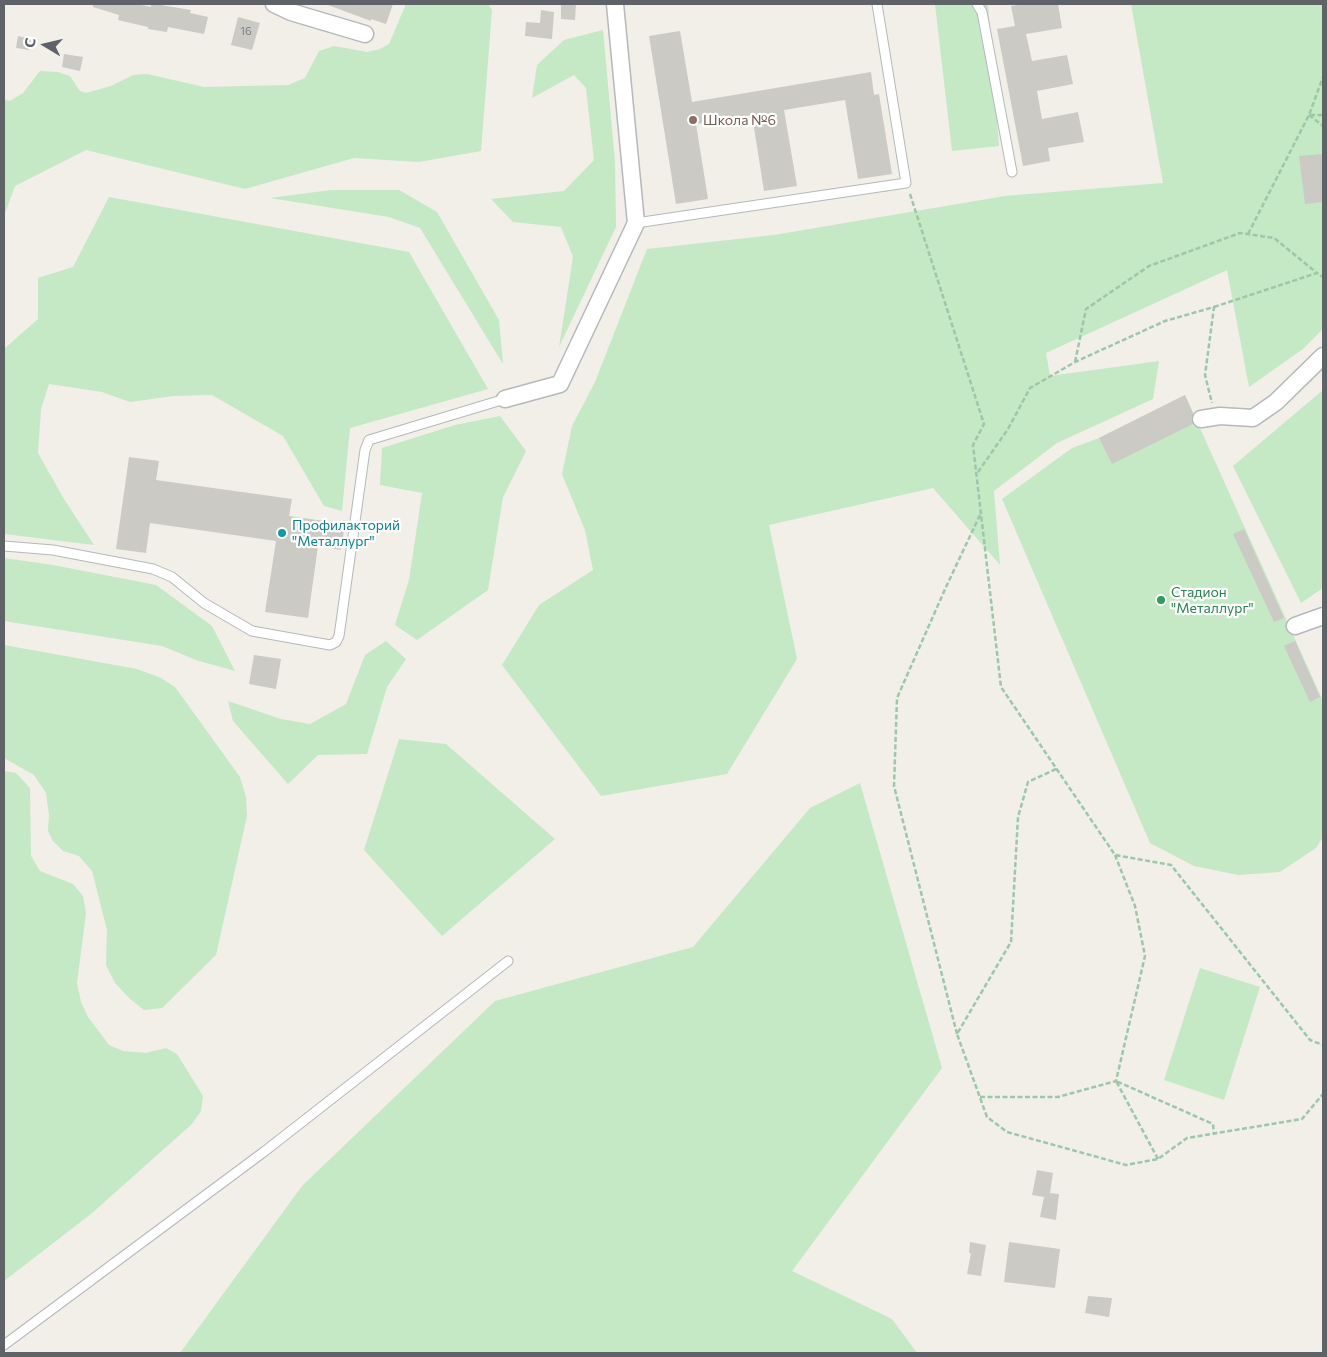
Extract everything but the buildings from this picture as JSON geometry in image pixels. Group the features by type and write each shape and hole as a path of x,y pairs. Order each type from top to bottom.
{"street":[{"path":"274,4 291,12 364,34"},
{"path":"505,399 560,384 636,224 615,4"},
{"path":"1208,418 1253,418 1276,402 1323,356"},
{"path":"1295,626 1323,616"}],"lane":[{"path":"636,224 906,183 877,4"},
{"path":"978,4 982,12 1012,172"},
{"path":"4,546 53,550 153,569 172,576 204,603 252,631 330,645 336,642 339,636 365,450 369,440 505,399"},
{"path":"4,1345 265,1151 508,961"}],"path":[{"path":"1248,234 1309,114 1323,77"},
{"path":"1309,114 1323,115"},
{"path":"1309,114 1323,126"},
{"path":"906,183 984,424 973,445 1001,687 1115,855 1136,906 1146,956 1116,1081 1158,1159"},
{"path":"1076,362 1086,309 1150,266 1240,233 1274,238 1323,277"},
{"path":"977,473 1008,429 1030,388 1076,362 1164,321 1214,307 1317,273"},
{"path":"1208,418 1205,375 1214,307"},
{"path":"981,513 897,698 894,786 957,1034 987,1117 1007,1132 1126,1165 1158,1159 1187,1138 1302,1119 1323,1094"},
{"path":"957,1034 1011,942 1018,816 1028,782 1056,769"},
{"path":"1115,855 1171,865 1310,1040 1323,1045"},
{"path":"980,1097 1058,1097 1116,1081 1213,1124 1214,1134"}],"green space":[{"path":"406,4 488,4 492,10 481,151 419,162 354,158 245,189 86,150 15,186 4,216 4,99 10,101 23,93 40,71 58,72 70,76 80,91 86,93 111,86 133,75 147,74 204,87 288,85 305,78 319,51 334,46 367,52 380,49 389,44"},
{"path":"935,4 988,4 999,146 952,151"},
{"path":"1131,4 1323,4 1323,329 1303,349 1249,387 1227,270 1046,353 1050,376 1159,361 1153,399 1057,443 994,491 1000,565 933,488 769,525 797,659 727,774 601,796 502,665 539,605 593,570 585,530 562,474 572,426 595,382 647,249 774,235 1005,196 1163,183"},
{"path":"603,30 615,162 616,227 559,347 573,257 561,227 513,222 491,199 564,191 594,160 586,88 574,75 532,98 537,65 564,40"},
{"path":"331,190 399,190 437,212 499,320 503,364 420,228 389,217 270,198"},
{"path":"109,197 409,252 488,389 350,428 342,511 324,506 283,436 212,395 173,396 130,402 102,392 49,384 41,409 38,453 64,499 94,545 4,534 4,349 38,319 38,278 73,267"},
{"path":"1323,390 1323,588 1301,603 1233,466"},
{"name":"Стадион \"Металлург\"","path":"1185,395 1323,701 1323,837 1316,848 1280,872 1238,875 1194,866 1150,843 1002,499 1072,448 1099,438"},
{"path":"500,416 526,451 503,497 488,590 417,640 395,625 409,580 422,493 380,485 382,448 455,425"},
{"path":"4,558 53,565 156,585 212,626 235,671 196,660 162,646 4,621"},
{"path":"386,641 406,659 387,687 367,754 318,755 288,784 233,721 228,701 281,719 310,724 346,704 365,655"},
{"path":"4,645 137,669 161,678 175,687 240,777 246,797 247,816 216,955 162,1008 144,1010 115,983 106,965 107,930 92,871 79,856 63,851 53,841 48,831 49,815 46,793 34,775 4,758"},
{"path":"399,739 446,744 555,839 442,936 364,850"},
{"path":"4,771 16,773 30,788 31,856 40,871 73,884 83,896 86,913 77,983 81,1002 88,1017 109,1045 123,1051 146,1053 166,1048 177,1054 203,1096 201,1111 192,1124 91,1214 4,1281"},
{"path":"860,783 942,1068 792,1271 892,1319 917,1353 180,1353 302,1186 495,1001 693,947 810,808"},
{"path":"1200,968 1260,987 1224,1100 1164,1080"}],"place":[{"name":"Школа №6","path":"693,120"},
{"name":"Профилакторий \"Металлург\"","path":"282,533"},
{"name":"Стадион \"Металлург\"","path":"1161,600"}]}
